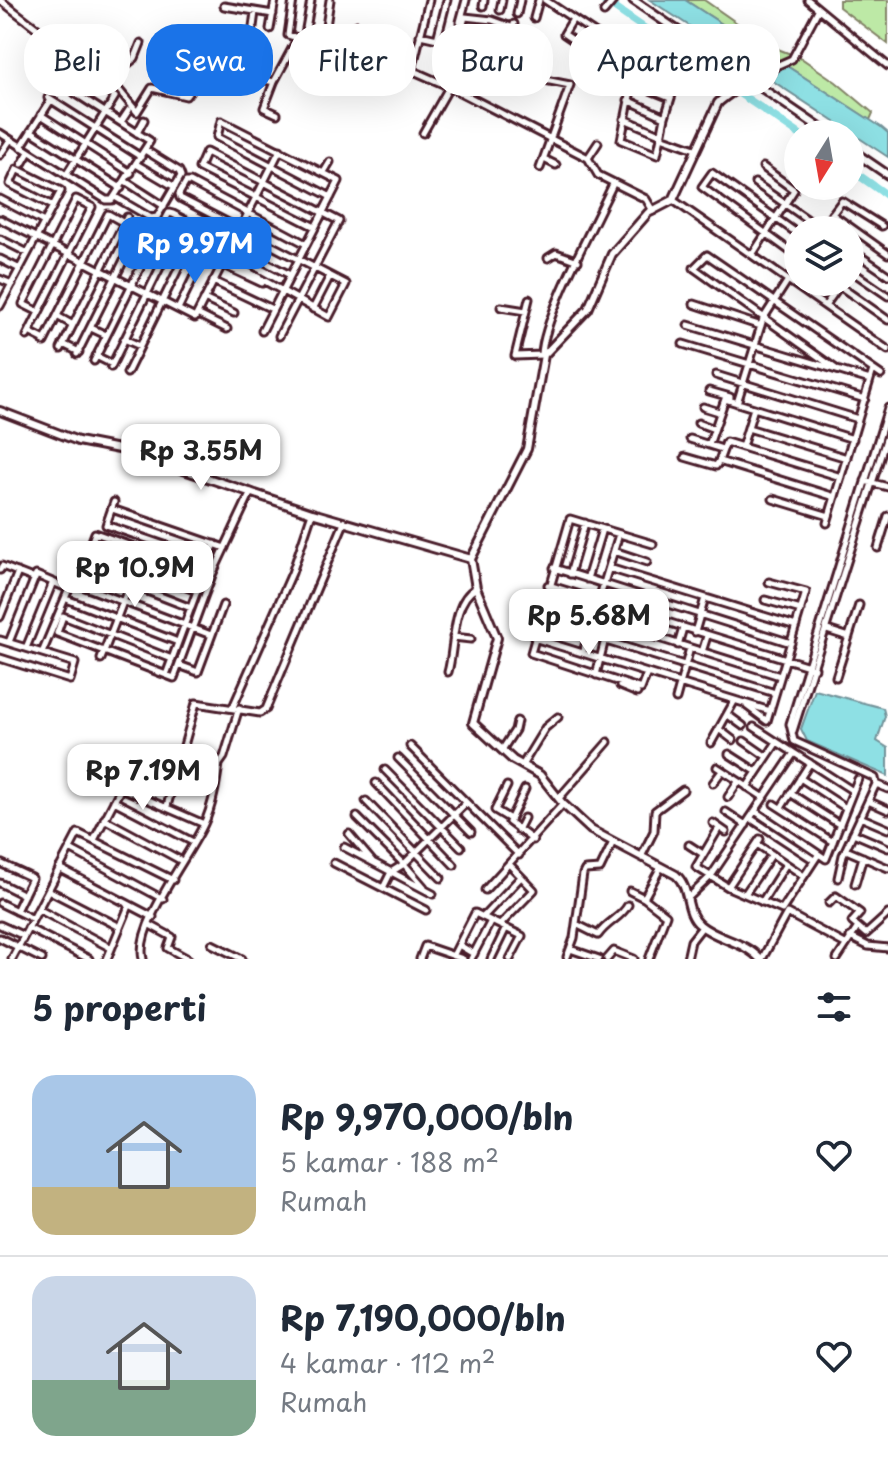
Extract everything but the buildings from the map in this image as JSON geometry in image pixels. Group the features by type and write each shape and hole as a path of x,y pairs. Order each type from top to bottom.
{"main road":[{"path":"633,0 668,24"},
{"path":"724,96 695,149 673,200 655,210 612,254 586,312 543,358 527,449 471,559 476,588 497,638 472,722 502,750 540,775 591,830 642,855 681,879 693,917 702,927 761,959"},
{"path":"776,96 809,120"},
{"path":"864,159 888,175"},
{"path":"0,411 78,441 119,449 416,546 471,559"}],"street":[{"path":"0,0 31,24"},
{"path":"271,24 275,0"},
{"path":"293,0 288,35 304,40 311,0"},
{"path":"326,24 330,0"},
{"path":"416,53 429,0"},
{"path":"441,24 447,0"},
{"path":"460,24 466,0"},
{"path":"500,10 502,0"},
{"path":"517,14 520,0"},
{"path":"534,18 539,0"},
{"path":"545,0 626,54 620,72 564,34 573,19"},
{"path":"808,0 888,66"},
{"path":"604,12 613,1"},
{"path":"224,6 273,14"},
{"path":"780,64 792,59 818,10"},
{"path":"253,24 255,12"},
{"path":"463,24 465,17 503,24"},
{"path":"420,35 432,38"},
{"path":"130,62 141,43"},
{"path":"277,114 264,108 289,54"},
{"path":"124,96 137,112 152,88 188,95 199,79 207,76 240,86 252,77 274,82"},
{"path":"540,168 570,85 553,82"},
{"path":"0,133 106,200 115,197 150,141 80,96"},
{"path":"66,175 113,96"},
{"path":"423,133 445,96"},
{"path":"467,96 588,158 598,175 646,199 655,210"},
{"path":"628,96 621,140 657,155 670,98 665,96"},
{"path":"21,147 50,99 141,157"},
{"path":"628,100 665,117"},
{"path":"121,122 129,110"},
{"path":"41,115 131,173"},
{"path":"624,119 695,149"},
{"path":"137,133 144,120"},
{"path":"262,331 272,309 331,197 339,181 225,121 215,132 217,137 331,197"},
{"path":"31,131 121,188"},
{"path":"0,155 10,140"},
{"path":"588,158 598,143"},
{"path":"115,197 151,218 157,217 181,173 145,150"},
{"path":"0,219 51,248 195,318 280,150"},
{"path":"279,336 339,221 207,151 199,168 315,227"},
{"path":"22,164 29,152"},
{"path":"544,159 556,165"},
{"path":"324,172 330,162"},
{"path":"136,164 175,187"},
{"path":"752,255 794,188 763,167"},
{"path":"1,302 12,284 61,191 17,169 10,184 53,206"},
{"path":"784,224 712,173 702,187 784,248"},
{"path":"125,181 164,206"},
{"path":"290,275 171,213 163,224 222,262 329,317 346,284 239,230 180,198 179,194 186,182 190,182 306,244"},
{"path":"755,183 802,216"},
{"path":"529,299 516,357 543,358 546,334 613,184"},
{"path":"0,199 44,222"},
{"path":"39,312 23,304 76,199 92,207 28,334 44,341 108,214 125,220 62,346 78,353 141,226 157,234 95,359 111,366 173,241 188,249 127,373"},
{"path":"673,200 784,277"},
{"path":"882,226 843,201 832,214 888,254"},
{"path":"0,239 28,253"},
{"path":"548,258 556,253 578,261"},
{"path":"836,369 762,322 694,268 707,255 881,375"},
{"path":"178,309 204,256 222,262"},
{"path":"0,259 20,269"},
{"path":"864,259 888,275"},
{"path":"313,309 330,276"},
{"path":"0,279 12,284"},
{"path":"864,280 888,296"},
{"path":"213,281 272,309"},
{"path":"738,402 762,322 784,286"},
{"path":"811,296 888,350"},
{"path":"825,306 831,296"},
{"path":"856,296 888,320"},
{"path":"204,299 234,313"},
{"path":"694,304 762,322"},
{"path":"501,307 526,311"},
{"path":"197,314 227,329"},
{"path":"57,316 73,325"},
{"path":"688,325 870,380"},
{"path":"91,328 106,335"},
{"path":"124,339 140,346"},
{"path":"683,344 865,399"},
{"path":"773,499 828,520 873,370"},
{"path":"716,375 858,419"},
{"path":"709,391 853,439"},
{"path":"709,445 723,399 738,402"},
{"path":"703,407 719,412"},
{"path":"742,447 754,408"},
{"path":"838,878 846,850 876,784 875,778 794,741 790,724 888,408"},
{"path":"698,423 714,429"},
{"path":"748,428 847,458"},
{"path":"792,732 888,433"},
{"path":"690,439 722,449"},
{"path":"685,457 716,466 726,442 841,477"},
{"path":"719,461 835,497"},
{"path":"865,481 888,487"},
{"path":"172,659 63,616 57,633 174,678 212,575 251,492"},
{"path":"215,544 208,560 106,525 113,505 215,544 225,548"},
{"path":"143,959 142,935 204,824 236,708 292,573 312,513"},
{"path":"878,548 886,531 888,516"},
{"path":"647,673 641,689 531,653 548,585 570,519 653,544"},
{"path":"167,806 196,703 260,713 266,709 344,523"},
{"path":"570,574 585,523"},
{"path":"587,579 602,529"},
{"path":"197,591 89,549 95,533 212,575"},
{"path":"583,652 619,534"},
{"path":"101,659 143,550"},
{"path":"614,551 647,562"},
{"path":"0,570 2,566 35,579"},
{"path":"83,566 191,608"},
{"path":"554,568 791,643"},
{"path":"609,568 796,626"},
{"path":"0,617 18,572"},
{"path":"166,675 204,572"},
{"path":"9,642 36,575 69,589 42,653"},
{"path":"26,648 53,582"},
{"path":"738,701 767,721 806,592 769,582"},
{"path":"77,584 211,635"},
{"path":"548,585 815,668"},
{"path":"448,672 453,637 465,601 476,588"},
{"path":"695,632 705,598"},
{"path":"69,600 178,642"},
{"path":"765,600 801,610"},
{"path":"544,602 780,676"},
{"path":"179,665 198,672 223,605"},
{"path":"836,677 859,605"},
{"path":"539,619 588,635"},
{"path":"595,675 609,623"},
{"path":"678,645 683,628"},
{"path":"827,630 849,637"},
{"path":"702,652 707,636"},
{"path":"453,637 471,639"},
{"path":"533,638 770,711"},
{"path":"0,640 75,663 70,680 0,658"},
{"path":"603,640 775,693"},
{"path":"676,699 690,648"},
{"path":"595,675 637,693"},
{"path":"711,743 738,701"},
{"path":"728,715 743,726"},
{"path":"523,764 545,728 558,717"},
{"path":"502,750 517,721"},
{"path":"754,727 853,791"},
{"path":"720,730 733,740"},
{"path":"744,741 767,757"},
{"path":"485,890 533,840 608,742"},
{"path":"747,787 777,742"},
{"path":"410,746 466,803 522,852"},
{"path":"688,898 711,876 794,753"},
{"path":"729,754 757,772"},
{"path":"398,758 471,832"},
{"path":"781,808 810,763"},
{"path":"713,783 720,769 763,797"},
{"path":"385,770 461,847"},
{"path":"800,778 846,808"},
{"path":"750,818 816,857 828,858 858,779"},
{"path":"728,797 738,782"},
{"path":"376,783 454,865"},
{"path":"876,784 888,789"},
{"path":"507,786 495,810 510,819"},
{"path":"95,838 121,788 204,824"},
{"path":"525,789 509,822 533,840"},
{"path":"642,855 654,831 655,811 683,790"},
{"path":"790,793 840,825"},
{"path":"114,801 193,842"},
{"path":"366,801 441,878"},
{"path":"868,801 888,810"},
{"path":"383,888 391,872 404,864 466,803"},
{"path":"774,804 833,842"},
{"path":"755,811 816,857"},
{"path":"726,812 746,825"},
{"path":"357,817 424,888"},
{"path":"860,817 888,829"},
{"path":"518,830 524,818"},
{"path":"104,819 182,861"},
{"path":"713,823 726,832"},
{"path":"719,828 696,866 728,887 845,944"},
{"path":"12,959 78,833 95,838 173,880"},
{"path":"853,833 888,848"},
{"path":"349,834 371,856 372,862"},
{"path":"567,957 576,924 584,871 600,869 613,842"},
{"path":"728,887 758,842 804,876"},
{"path":"689,845 703,854"},
{"path":"344,847 433,894"},
{"path":"70,849 163,899"},
{"path":"846,850 888,868"},
{"path":"745,894 772,854"},
{"path":"761,959 816,857"},
{"path":"855,884 863,857"},
{"path":"0,863 32,878 16,911"},
{"path":"334,863 426,910"},
{"path":"491,959 503,926 534,891 509,864"},
{"path":"762,902 786,864"},
{"path":"644,898 662,866"},
{"path":"59,868 153,917"},
{"path":"483,917 522,877"},
{"path":"0,883 24,895"},
{"path":"48,890 120,927"},
{"path":"630,891 666,915 649,959"},
{"path":"829,903 836,896 860,913 852,922 866,934 888,914"},
{"path":"0,903 33,919"},
{"path":"576,924 598,935 607,922 624,913 628,905"},
{"path":"107,959 129,906"},
{"path":"38,909 111,948"},
{"path":"453,956 475,913 522,936 510,959"},
{"path":"459,945 473,956 491,920"},
{"path":"0,925 24,936"},
{"path":"150,925 172,937 168,948 188,959"},
{"path":"687,959 691,941 702,927"},
{"path":"837,959 858,927"},
{"path":"28,928 89,959"},
{"path":"850,937 865,945 888,948"},
{"path":"0,938 42,959"},
{"path":"212,944 242,959"},
{"path":"420,959 425,946 463,959"},
{"path":"570,949 599,959"},
{"path":"607,959 612,951 634,959"}],"green space":[{"path":"685,0 704,0 738,24 722,24"},
{"path":"839,0 888,0 888,44 839,7"},
{"path":"780,50 801,58 836,82 873,113 870,120 780,62"}],"water":[{"path":"650,0 685,0 722,24 686,24"},
{"path":"780,62 888,133 888,157 864,141 864,120 832,120 780,86"},
{"path":"815,690 883,708 885,716 877,741 888,748 888,776 807,741 801,729"}],"waterway":[{"path":"603,0 784,124"},
{"path":"864,179 888,196"}]}
